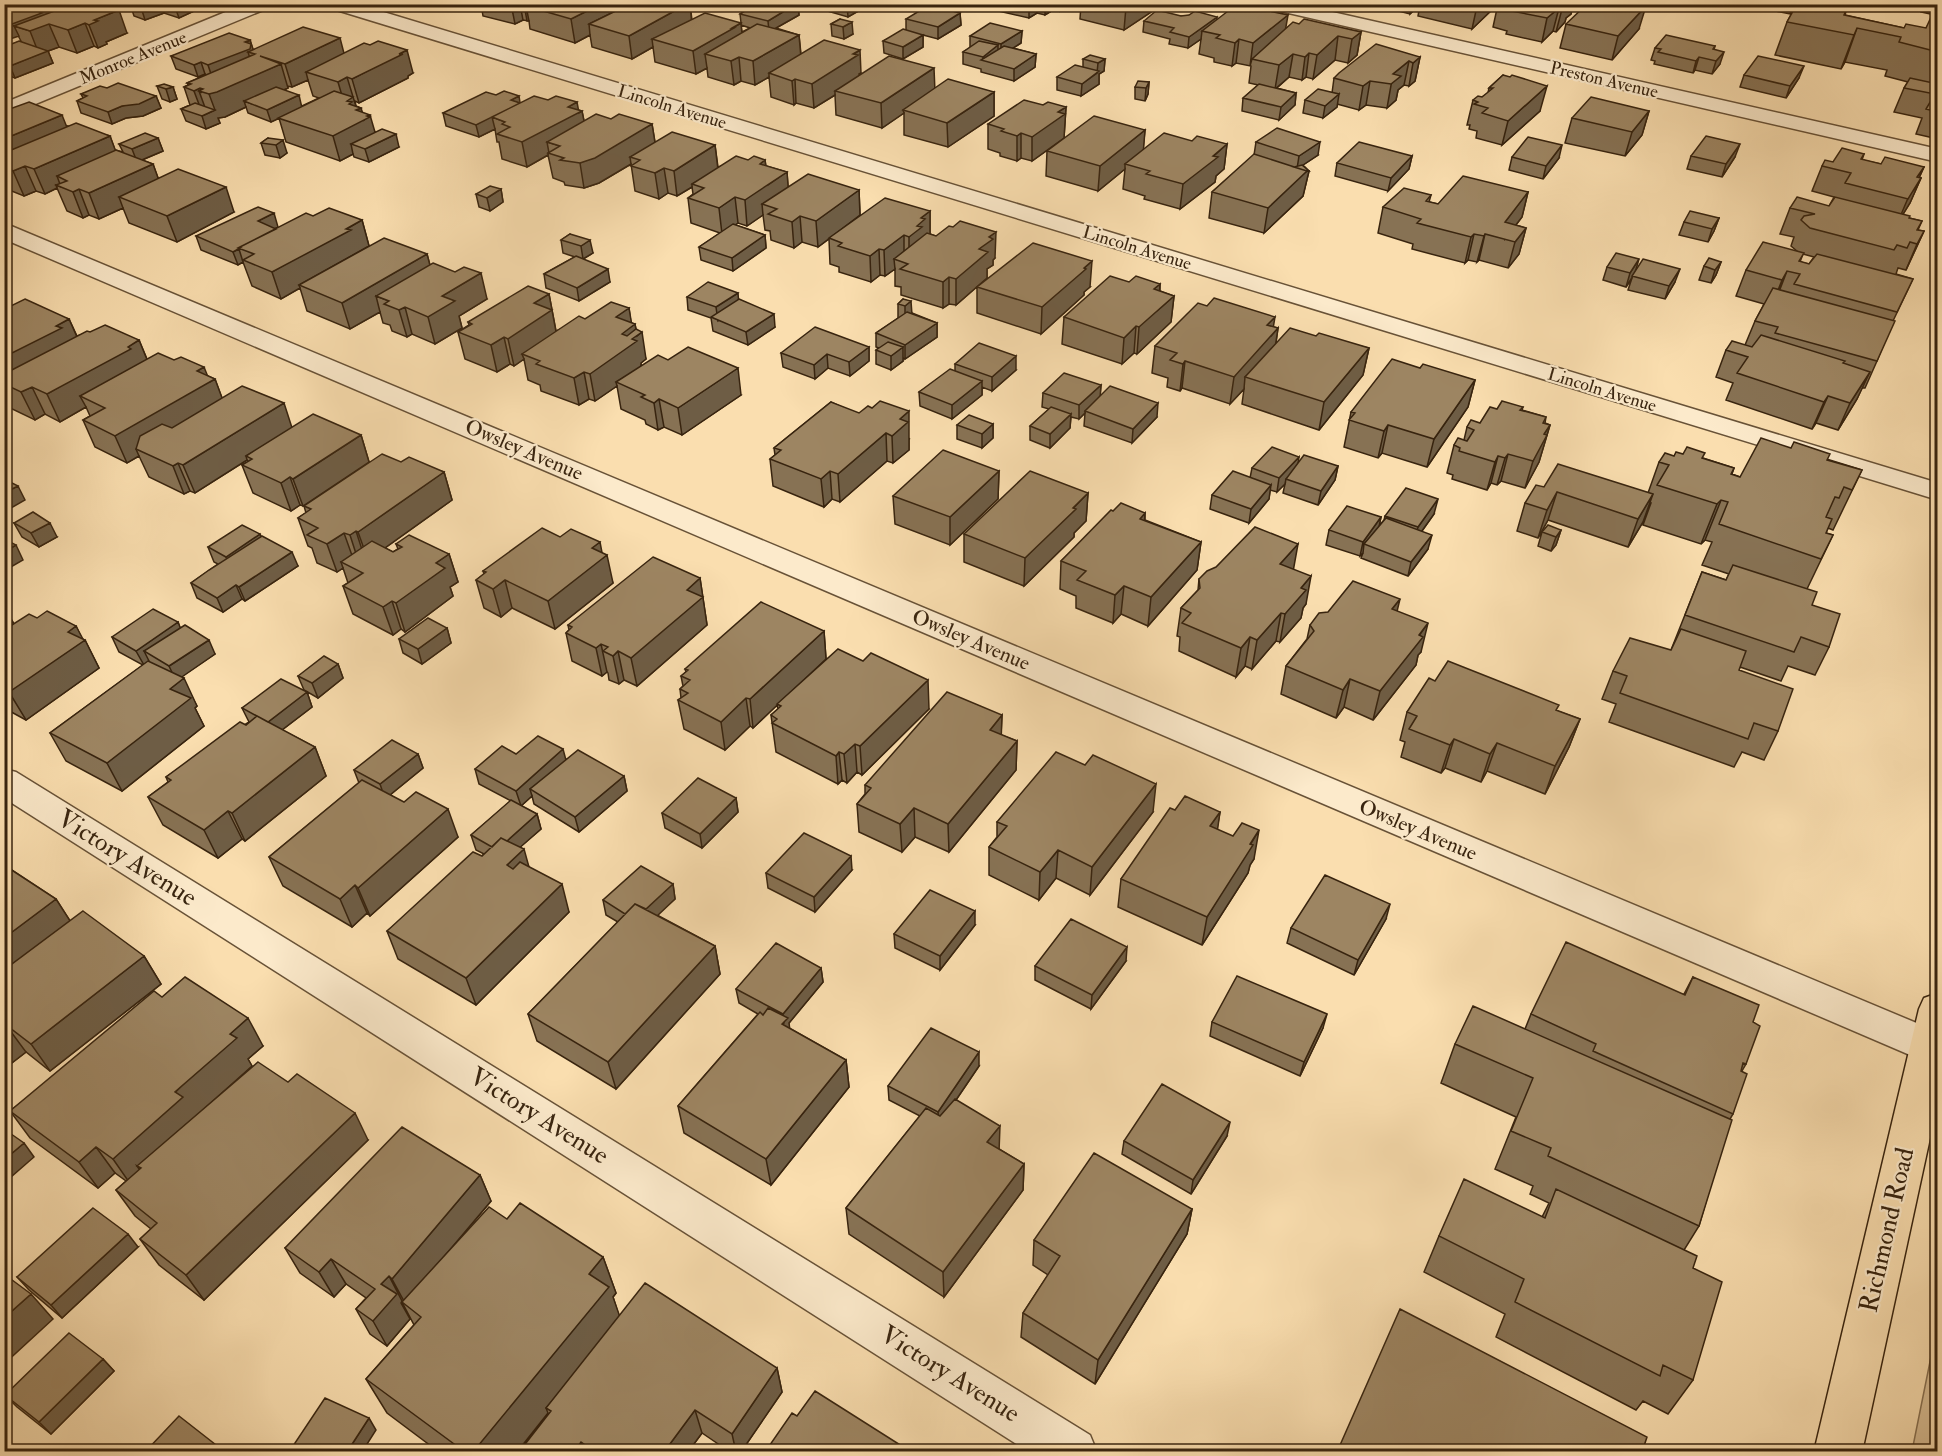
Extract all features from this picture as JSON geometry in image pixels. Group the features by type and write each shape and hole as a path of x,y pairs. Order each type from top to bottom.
{"main road":[{"name":"Richmond Road","path":"1838,1452 1935,1035"}],"street":[{"name":"Monroe Avenue","path":"4,111 262,4"},
{"name":"Lincoln Avenue","path":"336,4 1938,492"},
{"name":"Preston Avenue","path":"1271,4 1938,156"},
{"name":"Owsley Avenue","path":"4,230 1935,1035"},
{"name":"Victory Avenue","path":"4,781 1073,1452"}],"shaded area":[{"path":"1937,1327 1937,1451 1912,1451"}],"building":[{"path":"23,4 61,4 4,27 4,10"},
{"path":"80,4 94,8 102,5 119,10 94,20 98,21 89,25 85,23 68,30 49,24 30,31 14,26 57,10 62,11"},
{"path":"530,4 601,4 571,19 526,6"},
{"path":"630,4 687,4 629,36 589,24"},
{"path":"756,4 796,4 768,21 740,14"},
{"path":"1566,4 1547,18 1512,11 1515,8 1498,5"},
{"path":"1587,4 1646,6 1618,36 1566,24"},
{"path":"1797,4 1829,4 1847,8 1844,15 1904,28 1906,24 1926,28 1932,15 1938,16 1938,52 1899,42 1901,37 1857,28 1854,35 1787,22"},
{"path":"929,5 960,13 938,27 906,19"},
{"path":"1251,7 1288,15 1253,43 1239,39 1235,43 1216,38 1220,35 1202,31 1232,8 1246,11"},
{"path":"1157,10 1181,16 1195,11 1217,17 1189,37 1170,32 1174,28 1144,21"},
{"path":"705,13 741,23 693,51 652,39"},
{"path":"840,19 852,22 843,27 831,24"},
{"path":"1304,19 1361,32 1352,39 1338,36 1317,55 1309,53 1305,57 1293,54 1279,65 1252,59 1293,22 1299,24"},
{"path":"990,23 1022,31 1001,44 970,36"},
{"path":"757,24 799,35 753,61 739,57 731,61 705,54"},
{"path":"303,27 340,38 285,64 260,56 281,64 217,92 209,94 199,91 203,89 200,88 194,91 184,87 191,84 187,83 255,54 248,52"},
{"path":"903,29 923,35 903,47 883,41"},
{"path":"229,33 250,40 245,42 251,44 250,49 208,65 201,62 194,65 171,56"},
{"path":"1666,35 1715,46 1713,49 1724,52 1716,61 1699,57 1696,61 1658,52 1661,49 1655,48"},
{"path":"824,40 860,50 853,54 858,55 812,84 795,79 792,81 769,73"},
{"path":"19,41 48,51 10,66 4,64 4,50 9,48 4,47"},
{"path":"378,41 407,50 352,79 347,77 338,82 306,72 364,43 370,45"},
{"path":"979,41 998,45 983,57 963,52"},
{"path":"1376,44 1420,57 1413,63 1409,61 1393,74 1401,76 1391,84 1370,81 1363,86 1334,78 1339,73"},
{"path":"1004,46 1036,54 1014,69 981,60"},
{"path":"1090,55 1105,59 1098,63 1083,59"},
{"path":"889,56 934,68 881,103 835,91"},
{"path":"1758,56 1804,66 1790,86 1744,75"},
{"path":"1075,65 1099,71 1082,84 1057,77"},
{"path":"1503,75 1510,77 1512,75 1547,86 1508,121 1482,113 1488,108 1474,104 1478,102 1473,100 1478,96 1482,97 1493,88 1489,88"},
{"path":"1910,78 1938,84 1938,112 1926,109 1935,94 1904,88"},
{"path":"948,79 994,92 947,123 903,110"},
{"path":"1138,81 1149,82 1146,88 1135,87"},
{"path":"118,83 156,96 139,104 122,106 108,112 77,101 87,96 81,94 100,86 107,88"},
{"path":"164,84 173,87 166,89 157,86"},
{"path":"1259,84 1296,93 1281,107 1243,98"},
{"path":"276,87 299,95 267,110 244,101"},
{"path":"1318,89 1339,94 1325,106 1305,100"},
{"path":"334,91 353,97 347,101 352,102 349,104 361,108 356,110 370,117 333,136 278,118"},
{"path":"504,91 519,96 511,100 520,103 476,125 443,113 486,92 496,95"},
{"path":"534,96 548,100 556,96 577,102 568,107 582,111 522,142 497,134 510,127 502,124 505,122 492,117"},
{"path":"1591,97 1649,111 1632,132 1572,118"},
{"path":"1024,100 1043,105 1048,102 1066,107 1058,112 1065,114 1032,137 1021,133 1017,136 988,124"},
{"path":"29,102 62,115 4,139 4,111"},
{"path":"195,103 215,110 202,116 181,109"},
{"path":"596,114 611,119 619,114 652,124 595,158 580,163 560,160 564,158 548,153 560,146 547,142"},
{"path":"1094,116 1145,130 1100,166 1047,151"},
{"path":"76,123 110,136 34,169 25,166 13,171 4,167 4,153"},
{"path":"1277,128 1320,142 1299,156 1256,142"},
{"path":"382,129 396,134 365,149 351,144"},
{"path":"672,132 715,145 674,171 664,168 655,173 631,166 640,160 630,157"},
{"path":"145,133 158,138 132,149 119,144"},
{"path":"1164,133 1192,141 1197,136 1227,144 1213,156 1218,157 1183,184 1146,174 1150,171 1125,164"},
{"path":"1706,136 1740,144 1726,164 1691,156"},
{"path":"1528,137 1562,145 1546,166 1512,157"},
{"path":"268,138 283,140 276,145 261,143"},
{"path":"1359,142 1412,156 1391,178 1337,163"},
{"path":"1842,148 1864,154 1861,159 1881,164 1885,157 1924,167 1917,177 1921,178 1908,199 1845,183 1851,173 1822,166 1825,160 1833,162"},
{"path":"116,150 153,164 89,193 79,189 73,192 56,185 67,181 57,176"},
{"path":"1254,154 1307,171 1268,208 1212,192"},
{"path":"736,156 748,160 754,156 765,160 760,164 787,172 745,200 735,197 719,208 688,198 704,188 692,184"},
{"path":"1302,165 1309,171 1294,167"},
{"path":"178,169 226,187 167,216 119,197"},
{"path":"808,174 859,190 816,221 800,216 792,222 768,214 777,209 762,204"},
{"path":"1463,176 1528,192 1505,222 1526,228 1515,242 1485,234 1484,236 1474,234 1471,237 1417,223 1421,219 1383,207 1404,188 1431,195 1426,201 1438,204"},
{"path":"490,186 501,189 487,198 476,194"},
{"path":"1797,197 1829,206 1835,197 1910,216 1909,218 1922,221 1917,230 1924,231 1917,244 1910,242 1907,248 1897,245 1894,250 1810,228 1801,220 1804,216 1815,214 1790,208"},
{"path":"885,198 930,211 921,218 925,219 917,226 922,227 909,237 904,235 884,250 879,249 870,256 838,246 842,243 829,238"},
{"path":"258,207 274,213 258,221 276,229 233,252 196,236"},
{"path":"329,208 362,220 346,229 351,230 272,272 243,260 254,254 238,248 306,213 313,216"},
{"path":"1690,211 1719,218 1712,229 1684,222"},
{"path":"960,221 996,232 989,237 993,239 979,249 988,252 956,279 949,277 943,282 900,269 908,264 894,259 927,233 936,236"},
{"path":"733,224 765,235 732,258 699,247"},
{"path":"570,234 590,240 581,246 561,240"},
{"path":"384,238 427,254 342,303 299,285"},
{"path":"1763,242 1804,253 1799,261 1809,264 1817,254 1913,279 1897,312 1794,284 1800,274 1787,271 1782,280 1746,270"},
{"path":"1033,243 1092,261 1084,268 1086,269 1042,307 977,287"},
{"path":"1616,253 1639,259 1630,273 1607,267"},
{"path":"576,256 608,269 577,288 544,274"},
{"path":"1709,258 1721,262 1715,270 1704,266"},
{"path":"1643,259 1680,269 1669,286 1632,276"},
{"path":"433,263 455,272 464,267 481,273 442,296 455,301 428,317 405,307 399,310 384,304 389,301 376,296"},
{"path":"1110,276 1129,282 1136,276 1160,284 1154,289 1174,296 1124,338 1064,317"},
{"path":"708,282 738,293 716,307 687,297"},
{"path":"528,286 549,294 534,303 552,310 508,339 504,337 491,345 458,332 472,324 468,322"},
{"path":"1773,288 1895,321 1877,361 1775,333 1778,327 1755,321"},
{"path":"1214,298 1275,317 1267,325 1278,328 1234,377 1185,361 1183,364 1170,360 1177,353 1155,346 1198,303 1207,306"},
{"path":"25,299 69,319 56,326 62,328 4,357 4,303 11,306"},
{"path":"739,299 774,314 746,332 711,317"},
{"path":"903,299 911,301 905,306 898,304"},
{"path":"611,302 629,308 616,317 635,324 622,334 627,336 636,329 642,332 632,339 637,341 590,374 584,372 574,378 536,364 540,361 522,354 579,316 585,319"},
{"path":"907,312 937,323 905,345 876,333"},
{"path":"105,325 139,340 128,347 131,349 47,394 32,387 21,392 4,384 4,374 87,331 90,332"},
{"path":"815,327 869,347 849,362 827,354 814,365 781,353"},
{"path":"1290,328 1316,336 1319,333 1369,348 1324,402 1245,377"},
{"path":"1761,335 1845,361 1843,363 1870,372 1850,403 1828,396 1824,402 1737,373 1748,357 1726,350 1732,341 1752,347"},
{"path":"888,342 903,347 891,356 876,350"},
{"path":"979,343 1016,356 992,377 955,364"},
{"path":"688,347 738,368 678,408 659,399 654,403 641,397 645,395 616,382 658,355 668,360"},
{"path":"158,353 174,360 181,357 204,367 197,371 215,379 115,436 83,420 105,408 80,396"},
{"path":"1392,359 1420,368 1423,364 1475,380 1434,439 1388,425 1384,431 1349,420 1355,413 1351,412"},
{"path":"950,369 982,381 952,405 919,392"},
{"path":"1064,373 1101,385 1079,405 1043,393"},
{"path":"242,386 284,403 183,465 178,463 173,466 136,449 140,436 162,424 172,428"},
{"path":"1110,386 1158,403 1133,429 1085,411"},
{"path":"880,401 909,411 900,419 908,422 892,436 886,433 838,474 830,471 821,479 770,459 781,450 774,448 831,402 859,413 868,406 872,408"},
{"path":"1502,401 1523,407 1520,410 1546,417 1543,423 1550,425 1533,461 1508,454 1505,458 1498,456 1495,462 1459,451 1460,448 1454,445 1458,438 1467,441 1474,430 1467,427 1471,420 1480,423 1490,407 1497,409"},
{"path":"1051,407 1071,414 1050,434 1030,426"},
{"path":"313,414 361,435 293,479 290,477 281,483 242,465 252,459 246,456"},
{"path":"969,415 993,424 982,434 957,425"},
{"path":"1761,438 1791,448 1794,442 1830,454 1827,460 1862,470 1852,490 1844,487 1839,498 1835,497 1826,517 1832,519 1826,533 1833,535 1821,559 1719,524 1728,502 1721,500 1717,504 1657,485 1669,465 1659,462 1665,453 1674,456 1676,452 1683,454 1687,447 1705,453 1702,458 1734,468 1731,474 1740,477"},
{"path":"1272,447 1299,457 1279,478 1252,468"},
{"path":"943,450 999,471 950,517 893,496"},
{"path":"382,454 401,462 409,457 444,472 358,532 350,535 344,533 327,544 307,535 318,528 298,518 311,509 304,506"},
{"path":"1304,455 1338,466 1321,491 1286,479"},
{"path":"1558,464 1653,494 1638,519 1557,492 1547,510 1525,503 1536,485 1544,487"},
{"path":"1030,471 1088,493 1073,508 1076,509 1025,558 964,534"},
{"path":"1233,471 1271,485 1251,509 1212,495"},
{"path":"4,479 18,486 4,493"},
{"path":"1406,488 1438,499 1418,527 1385,516"},
{"path":"1121,503 1145,513 1140,519 1201,542 1151,597 1124,586 1115,595 1077,580 1086,571 1061,561 1111,510 1113,511"},
{"path":"1347,506 1381,517 1363,542 1329,530"},
{"path":"33,512 50,523 31,533 14,523"},
{"path":"1386,518 1432,535 1411,562 1364,544"},
{"path":"242,525 260,534 226,557 208,547"},
{"path":"1548,525 1561,530 1556,537 1542,532"},
{"path":"1255,527 1298,544 1280,564 1311,576 1301,588 1306,590 1285,614 1281,613 1257,640 1250,637 1241,648 1182,623 1191,613 1181,608 1200,588 1199,579 1207,571 1216,567"},
{"path":"542,528 560,537 571,529 600,542 592,548 607,555 548,601 505,580 493,589 476,580 486,572 483,571"},
{"path":"409,535 449,554 436,563 445,568 396,603 392,601 383,607 343,586 363,573 341,562 372,541 393,552 402,547 396,544"},
{"path":"262,536 292,552 239,587 236,585 217,598 191,583 209,570"},
{"path":"4,539 16,545 4,552"},
{"path":"653,557 700,578 687,590 703,597 631,658 618,651 613,656 603,651 608,647 601,644 596,648 566,633 572,627 568,625"},
{"path":"1733,565 1817,592 1812,605 1840,614 1829,647 1801,637 1794,652 1685,615 1702,572 1726,580"},
{"path":"1353,581 1400,599 1392,609 1428,623 1419,635 1423,637 1380,691 1350,679 1343,690 1286,666 1314,631 1310,625 1319,613 1328,612"},
{"path":"761,602 824,631 750,699 746,698 721,722 678,700 688,693 680,689 690,680 681,676 688,670 685,669"},
{"path":"153,609 178,622 136,651 112,637"},
{"path":"47,611 76,626 68,632 85,640 9,692 4,689 4,630 29,614 37,618"},
{"path":"428,618 447,628 418,649 399,639"},
{"path":"185,625 209,640 169,666 144,651"},
{"path":"1681,629 1746,651 1739,670 1793,689 1778,731 1754,723 1748,739 1620,693 1627,676 1613,671 1630,638 1671,650"},
{"path":"838,649 863,661 871,653 928,680 860,746 855,744 844,754 839,752 836,756 772,723 777,719 771,715 781,706 777,704"},
{"path":"324,656 338,664 312,683 298,676"},
{"path":"148,661 184,678 170,689 191,698 107,763 50,733"},
{"path":"1448,661 1559,705 1556,710 1580,719 1555,766 1497,743 1490,754 1454,739 1450,745 1409,729 1417,716 1407,712 1429,678 1435,681"},
{"path":"281,679 307,692 268,722 242,708"},
{"path":"947,692 1002,715 990,730 1017,741 948,824 914,808 900,824 857,804 871,788 865,785"},
{"path":"257,716 315,747 232,813 228,811 204,830 148,797 171,780 166,777 240,722 246,725"},
{"path":"538,736 563,749 516,791 475,769 502,746 516,754"},
{"path":"392,740 418,754 380,784 354,770"},
{"path":"578,750 624,776 575,817 530,789"},
{"path":"1056,752 1085,765 1093,755 1156,784 1092,867 1058,850 1040,872 989,847 1007,826 997,822"},
{"path":"698,778 736,798 700,834 662,813"},
{"path":"362,780 404,802 416,792 448,809 358,888 355,885 340,899 269,857"},
{"path":"1185,796 1220,812 1210,826 1233,836 1242,823 1259,830 1250,844 1253,845 1207,917 1121,879 1170,808 1175,810"},
{"path":"511,800 537,814 507,841 501,838 492,847 471,835"},
{"path":"804,833 851,856 814,897 766,873"},
{"path":"501,838 524,849 507,865 513,869 520,862 562,884 466,978 387,931 473,852 482,856"},
{"path":"4,865 56,899 4,938"},
{"path":"641,866 673,884 646,909 635,904 625,914 603,900"},
{"path":"1325,875 1390,904 1358,960 1291,928"},
{"path":"930,890 975,911 940,956 894,934"},
{"path":"635,904 715,946 608,1062 528,1014"},
{"path":"83,911 144,956 31,1044 6,1025 4,1026 4,970"},
{"path":"1071,919 1127,947 1092,995 1035,966"},
{"path":"1566,942 1685,995 1693,977 1759,1005 1753,1022 1760,1026 1746,1064 1743,1063 1741,1071 1747,1074 1733,1114 1593,1051 1596,1044 1531,1014"},
{"path":"776,943 821,968 783,1014 736,989"},
{"path":"1237,976 1327,1014 1304,1062 1212,1022"},
{"path":"185,977 248,1018 230,1034 237,1038 175,1092 183,1097 113,1159 96,1147 79,1162 10,1111 154,991 162,997"},
{"path":"1473,1006 1732,1120 1699,1226 1548,1156 1551,1148 1511,1131 1533,1078 1455,1044"},
{"path":"768,1008 788,1018 782,1024 846,1060 766,1159 678,1106 760,1012 763,1015"},
{"path":"931,1028 979,1052 938,1112 888,1086"},
{"path":"258,1062 288,1082 297,1074 355,1113 186,1275 140,1239 157,1223 116,1190 141,1168 137,1166"},
{"path":"1162,1084 1230,1122 1193,1180 1124,1141"},
{"path":"955,1099 1000,1126 987,1142 1024,1164 943,1272 846,1208 926,1108 940,1116"},
{"path":"402,1127 480,1175 392,1279 389,1276 381,1284 397,1294 373,1321 356,1309 375,1289 331,1259 319,1272 285,1248"},
{"path":"4,1129 24,1143 4,1160"},
{"path":"1094,1153 1192,1209 1098,1360 1023,1313 1060,1256 1034,1240"},
{"path":"1464,1179 1545,1218 1556,1189 1697,1256 1693,1268 1722,1282 1693,1380 1663,1365 1660,1376 1515,1302 1524,1279 1439,1236"},
{"path":"520,1203 603,1257 589,1274 609,1287 473,1452 465,1452 366,1379 421,1317 402,1302 489,1207 507,1219"},
{"path":"93,1208 128,1234 51,1305 17,1277"},
{"path":"4,1274 31,1294 4,1318"},
{"path":"645,1283 777,1368 732,1434 695,1410 664,1452 595,1452 581,1442 574,1452 519,1452 551,1411 546,1408"},
{"path":"1400,1309 1647,1437 1642,1452 1337,1452"},
{"path":"69,1333 103,1359 39,1422 5,1395"},
{"path":"815,1391 905,1448 902,1452 765,1452 792,1413 797,1416"},
{"path":"325,1398 369,1418 347,1452 289,1452"},
{"path":"179,1416 225,1452 145,1452"}]}
